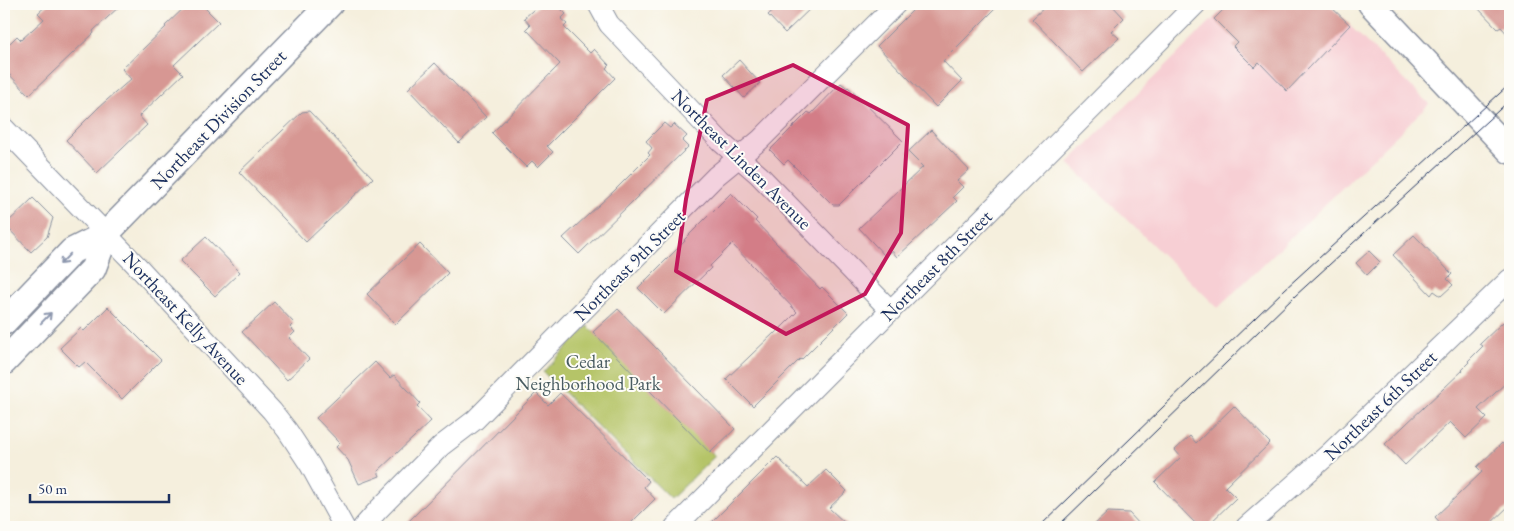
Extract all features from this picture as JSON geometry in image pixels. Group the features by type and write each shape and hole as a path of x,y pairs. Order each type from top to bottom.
{"main road":[{"name":"Northeast Division Street","path":"4,322 72,251 106,234 330,4"},
{"path":"1371,4 1510,151"},
{"name":"Northeast Division Street","path":"4,362 93,269 106,234"}],"street":[{"name":"Northeast Linden Avenue","path":"598,4 609,24 722,144 759,174 891,311"},
{"name":"Northeast 9th Street","path":"363,527 441,446 475,420 716,176 760,140 896,4"},
{"name":"Northeast 8th Street","path":"675,527 1196,4"},
{"name":"Northeast Kelly Avenue","path":"4,128 272,411 310,465 344,527"},
{"name":"Northeast 6th Street","path":"1246,527 1331,452 1510,279"}],"highlighted area":[{"path":"793,65 908,125 901,233 865,294 786,334 676,271 686,199 707,100"}],"shaded area":[{"path":"1228,4 1328,4 1429,104 1218,308 1068,163"}],"green space":[{"name":"Cedar Neighborhood Park","path":"588,326 715,456 671,499 543,372"}],"building":[{"path":"48,4 122,4 29,95 4,69 4,49 17,36 21,40 44,19 38,13"},
{"path":"188,4 201,4 219,22 174,65 183,74 139,116 147,125 97,173 66,140 131,79 122,69"},
{"path":"540,4 556,4 566,14 561,19 567,24 564,27 590,53 594,49 609,65 606,68 615,78 547,146 553,152 538,167 532,161 526,167 492,133 560,64 526,29 530,25 524,18"},
{"path":"780,4 815,4 785,33 768,15"},
{"path":"919,4 1000,4 943,61 962,81 936,107 877,46"},
{"path":"1048,4 1111,4 1124,18 1111,31 1119,38 1083,72 1032,19"},
{"path":"1229,4 1328,4 1350,25 1287,91 1259,62 1254,67 1233,46 1237,42 1214,19"},
{"path":"1474,4 1510,4 1510,37 1501,27 1498,29"},
{"path":"739,60 760,83 744,98 723,75"},
{"path":"435,63 486,117 459,143 408,89"},
{"path":"841,83 848,87 903,141 839,205 833,205 788,160 784,164 770,150 808,112 811,114"},
{"path":"309,111 373,178 306,242 239,172 302,112"},
{"path":"664,123 670,128 674,124 687,136 682,141 688,147 579,254 563,238 650,155 648,153 652,148 646,141"},
{"path":"931,130 969,170 957,181 963,187 953,197 957,201 897,257 892,251 886,257 859,228 923,167 908,152"},
{"path":"731,193 820,289 822,287 848,313 753,406 726,379 797,312 732,244 710,266 711,268 664,314 638,288"},
{"path":"33,198 53,218 47,237 31,252 5,225"},
{"path":"1414,235 1452,274 1447,279 1453,285 1441,296 1434,291 1431,295 1393,255"},
{"path":"206,237 240,272 215,296 180,261"},
{"path":"420,244 448,273 396,324 367,294"},
{"path":"1369,251 1380,262 1367,275 1356,263"},
{"path":"274,302 294,323 290,327 295,332 289,338 309,359 287,380 242,332"},
{"path":"108,307 161,360 122,399 85,362 79,367 60,348 81,328 84,331"},
{"path":"618,309 735,429 710,453 593,332"},
{"path":"1503,322 1510,330 1510,379 1478,409 1487,418 1466,438 1450,422 1405,465 1385,444 1463,370 1468,361 1483,346 1480,344"},
{"path":"375,362 390,378 394,375 420,403 417,406 431,421 378,471 380,476 359,484 348,460 336,447 340,443 316,418"},
{"path":"536,393 548,405 560,393 649,481 644,487 655,499 627,527 403,527"},
{"path":"1234,406 1270,443 1225,487 1236,498 1206,527 1199,527 1155,482 1181,457 1175,450 1190,436 1196,443"},
{"path":"1502,443 1510,452 1510,505 1487,527 1444,527 1435,517 1482,472 1477,467"},
{"path":"777,457 808,487 826,470 847,491 829,508 849,527 707,527"},
{"path":"1108,512 1129,513 1142,527 1092,527"}],"tram line":[{"path":"1039,527 1285,289 1510,84"},
{"path":"1057,527 1295,296 1510,100"}]}
